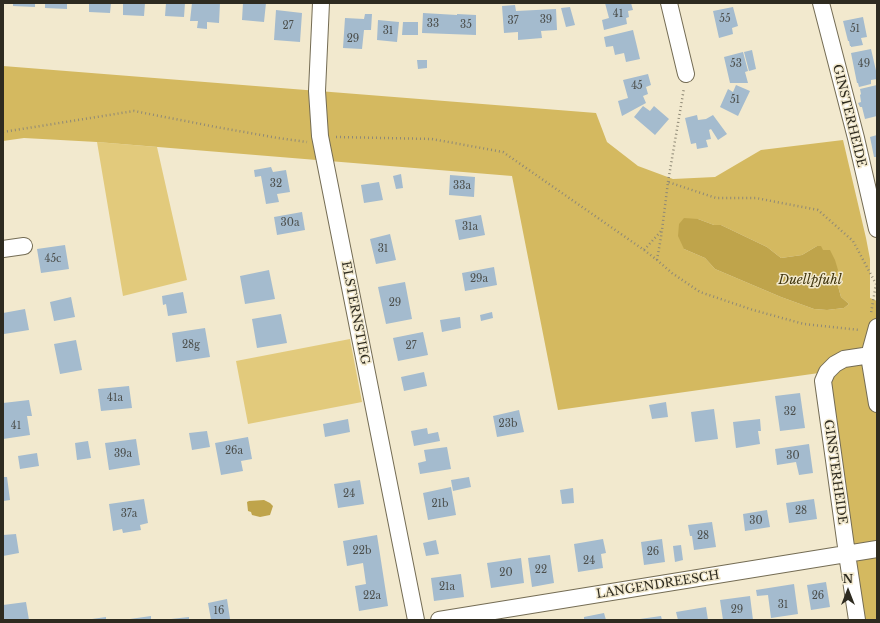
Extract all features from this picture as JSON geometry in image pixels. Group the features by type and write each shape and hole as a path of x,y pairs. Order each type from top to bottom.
{"street":[{"name":"ELSTERNSTIEG","path":"321,3 317,91 320,140 416,620"},
{"path":"669,3 686,74"},
{"name":"GINSTERHEIDE","path":"821,3 856,138 877,229"},
{"path":"3,249 24,246"},
{"path":"874,321 873,355 877,404"},
{"name":"GINSTERHEIDE","path":"857,620 823,381 827,372 835,364 844,359 873,355"},
{"name":"LANGENDREESCH","path":"439,620 877,549"}],"path":[{"path":"658,260 668,182 686,74"},
{"path":"3,132 134,111 255,134 320,140 432,139 503,152 644,250 672,273 700,292 753,310 804,324 861,330"},
{"path":"668,182 716,198 756,198 818,210 853,241 876,284 874,321"},
{"path":"644,250 662,230"}],"shaded area":[{"path":"3,66 596,113 607,142 638,166 673,179 715,177 761,150 843,140 870,259 870,298 877,301 877,620 857,620 826,372 558,410 512,176 97,142 24,138 3,141","holes":["698,219 714,225 721,225 767,247 781,258 802,255 817,246 822,250 835,275 841,297 849,304 844,308 827,310 814,309 781,297 715,269 705,258 684,249"]},
{"path":"97,142 157,147 187,280 123,296"},
{"path":"350,339 362,402 248,424 236,361"}],"water":[{"name":"Duellpfuhl","path":"684,218 698,219 714,225 721,225 767,247 781,258 802,255 817,246 821,246 823,250 830,250 838,270 835,275 841,297 849,304 844,308 827,310 814,309 781,297 715,269 705,258 684,249 678,236 679,224"},
{"path":"264,500 273,506 270,515 260,517 252,515 251,512 248,511 247,502"}],"building":[{"path":"13,3 35,3 35,7 13,6"},
{"path":"45,3 67,3 67,9 45,8"},
{"path":"89,3 111,3 110,13 89,12"},
{"path":"123,3 145,3 144,16 123,15"},
{"path":"166,3 185,3 184,17 165,16"},
{"path":"192,3 220,3 219,23 207,22 207,29 197,28 198,21 190,21"},
{"path":"243,3 266,3 264,22 242,20"},
{"path":"605,3 631,3 633,10 628,11 629,17 626,18 627,24 604,30 602,20 609,18"},
{"path":"515,5 516,11 556,9 557,30 541,31 542,38 518,40 518,32 504,33 502,6"},
{"path":"570,7 575,25 566,27 561,8"},
{"path":"733,7 738,26 732,28 733,34 719,38 713,11"},
{"path":"276,10 302,13 300,42 274,40"},
{"path":"423,13 476,15 476,35 422,33"},
{"path":"365,14 372,14 371,30 364,30 362,49 343,48 345,18 364,19"},
{"path":"863,17 867,37 861,38 863,45 851,47 843,21"},
{"path":"378,20 399,22 397,42 377,40"},
{"path":"403,22 418,22 418,35 402,35"},
{"path":"633,30 640,59 626,62 624,53 615,55 613,46 606,47 604,37"},
{"path":"871,49 877,79 871,80 871,84 859,87 851,53"},
{"path":"752,50 756,69 749,71 744,52"},
{"path":"743,52 748,71 745,72 748,83 730,83 724,57"},
{"path":"417,60 427,60 427,68 418,69"},
{"path":"648,74 651,85 646,87 648,94 643,96 646,103 622,116 618,101 628,98 623,80"},
{"path":"736,85 750,91 738,116 720,107 728,89 733,92"},
{"path":"877,85 877,116 865,119 862,107 860,107 858,103 861,102 860,89"},
{"path":"643,106 650,111 654,106 669,119 655,135 634,117"},
{"path":"697,115 698,120 706,119 713,115 727,134 718,140 711,129 709,130 711,139 706,140 708,147 697,149 696,143 691,144 685,118"},
{"path":"877,135 877,157 874,157 870,137"},
{"path":"271,167 273,172 286,170 290,192 277,194 279,202 266,204 261,176 255,177 254,170"},
{"path":"401,174 403,188 396,189 393,176"},
{"path":"450,175 475,177 474,197 449,195"},
{"path":"379,182 383,200 364,203 361,185"},
{"path":"302,212 305,230 277,235 274,217"},
{"path":"481,215 485,235 459,240 455,220"},
{"path":"390,234 396,260 376,264 370,239"},
{"path":"65,245 69,269 41,273 37,249"},
{"path":"494,267 497,285 465,291 462,273"},
{"path":"269,270 275,299 245,304 240,276"},
{"path":"405,282 412,319 386,324 378,287"},
{"path":"183,292 187,313 168,316 166,304 163,305 162,296"},
{"path":"71,297 75,317 54,321 50,302"},
{"path":"25,309 29,330 4,334 3,313"},
{"path":"492,312 493,318 481,321 480,315"},
{"path":"281,314 287,343 257,348 252,319"},
{"path":"460,317 461,328 442,332 440,320"},
{"path":"205,328 210,357 176,362 172,333"},
{"path":"423,332 428,355 398,361 393,338"},
{"path":"76,340 82,370 60,374 54,344"},
{"path":"424,372 427,386 404,391 401,377"},
{"path":"129,386 132,408 101,411 98,389"},
{"path":"800,393 805,428 780,431 775,396"},
{"path":"29,400 32,416 27,416 30,435 3,439 3,403"},
{"path":"666,402 668,417 652,419 649,405"},
{"path":"714,409 718,439 695,442 691,412"},
{"path":"519,410 524,432 497,437 493,416"},
{"path":"348,419 350,432 325,437 323,424"},
{"path":"760,419 761,431 758,431 760,444 736,448 733,422"},
{"path":"427,428 428,434 438,432 440,441 414,446 411,431"},
{"path":"207,431 210,447 192,450 189,433"},
{"path":"248,437 252,459 241,461 243,471 221,475 215,443"},
{"path":"136,439 140,465 109,470 105,443"},
{"path":"88,441 91,458 77,460 75,443"},
{"path":"809,444 813,473 799,475 796,462 777,465 775,449"},
{"path":"447,447 451,469 420,474 418,463 426,461 424,450"},
{"path":"37,453 39,466 20,469 18,456"},
{"path":"3,477 7,477 10,500 3,501"},
{"path":"469,477 471,487 453,491 451,480"},
{"path":"360,480 364,504 338,508 334,484"},
{"path":"451,487 456,515 428,520 423,493"},
{"path":"573,488 574,503 562,504 560,490"},
{"path":"144,499 148,523 140,525 141,530 123,533 122,529 113,531 109,504"},
{"path":"814,499 817,519 789,523 786,503"},
{"path":"767,510 770,527 745,531 743,514"},
{"path":"712,522 716,547 694,550 692,536 690,536 688,525"},
{"path":"16,534 19,553 3,556 3,535"},
{"path":"377,535 388,606 359,611 355,586 366,584 363,563 347,566 343,541"},
{"path":"603,539 606,553 601,554 603,568 578,572 574,544"},
{"path":"662,539 665,562 644,565 641,542"},
{"path":"436,540 439,554 426,556 423,543"},
{"path":"681,545 683,560 675,562 673,546"},
{"path":"550,555 554,583 532,587 528,558"},
{"path":"521,558 524,583 491,588 487,563"},
{"path":"461,574 464,597 434,601 431,578"},
{"path":"826,582 830,607 811,610 807,585"},
{"path":"794,584 798,614 771,618 768,595 757,596 756,590"},
{"path":"750,596 753,620 723,620 720,600"},
{"path":"227,599 230,619 211,620 208,603"},
{"path":"26,602 29,620 4,620 3,605"},
{"path":"706,607 708,620 678,620 676,612"},
{"path":"604,613 606,620 584,620 584,617"},
{"path":"151,616 151,620 130,620 130,619"},
{"path":"661,616 662,620 640,620 640,619"},
{"path":"106,617 106,620 92,620 92,619"},
{"path":"189,617 189,620 171,620 171,619"}]}
